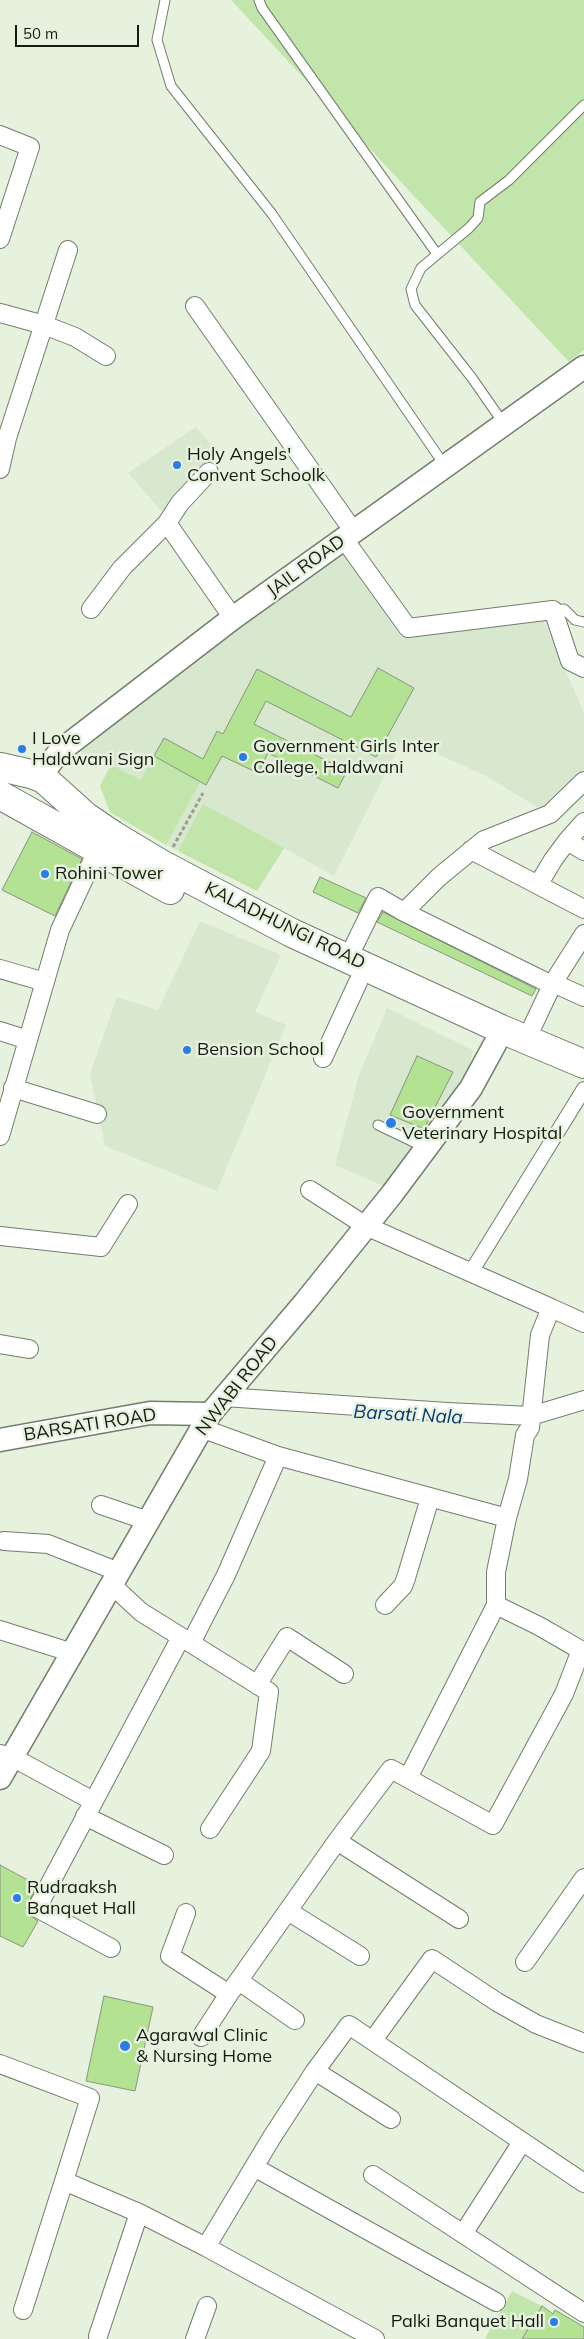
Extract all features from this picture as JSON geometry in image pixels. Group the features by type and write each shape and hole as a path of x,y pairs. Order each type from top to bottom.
{"main road":[{"name":"KALADHUNGI ROAD","path":"2,771 49,784 85,816 162,865 292,933 353,970"},
{"path":"42,819 53,808 49,784"},
{"name":"KALADHUNGI ROAD","path":"0,795 97,851 234,924 353,970 498,1036 584,1081"},
{"name":"KALADHUNGI ROAD","path":"498,1036 526,1040 584,1064"}],"street":[{"path":"0,134 30,147 0,239"},
{"path":"0,469 7,438 68,250"},
{"path":"196,306 349,535 408,628 553,610 570,661 584,668"},
{"path":"0,312 44,325 75,337 106,356"},
{"name":"JAIL ROAD","path":"49,784 60,752 233,618 584,367"},
{"path":"91,609 122,568 167,523 180,503 209,472"},
{"path":"167,523 233,618"},
{"path":"404,912 439,877 484,840 550,814 584,781"},
{"path":"538,885 553,860 584,822"},
{"path":"567,841 584,851"},
{"path":"471,850 584,909"},
{"path":"0,1136 60,930 97,851"},
{"path":"323,1058 378,897 404,912 552,984 584,997"},
{"path":"526,1040 552,984 584,934"},
{"path":"0,969 45,982"},
{"path":"0,1031 28,1040"},
{"name":"NWABI ROAD","path":"0,1778 6,1756 73,1653 205,1421 366,1226 426,1148 471,1088 498,1036"},
{"path":"13,1088 97,1114"},
{"path":"471,1272 584,1089"},
{"path":"310,1190 366,1226 584,1323"},
{"path":"0,1236 101,1247 128,1204"},
{"path":"408,1778 496,1605 496,1572 507,1518 518,1479 525,1435 531,1422 540,1335 551,1308"},
{"path":"0,1344 29,1349"},
{"path":"224,1397 531,1422 584,1400"},
{"name":"BARSATI ROAD","path":"0,1440 150,1413 205,1421"},
{"path":"205,1421 278,1456 507,1518"},
{"path":"111,1948 36,1908 88,1809 226,1575 278,1456"},
{"path":"384,1605 406,1578 430,1498"},
{"path":"101,1505 148,1522"},
{"path":"4,1541 48,1544 116,1578 140,1612 269,1692 261,1751 210,1829"},
{"path":"201,2037 337,1841 391,1769 493,1825 564,1694 582,1651 539,1626 496,1605"},
{"path":"0,1630 73,1653"},
{"path":"257,1685 288,1637 344,1674"},
{"path":"6,1756 164,1855"},
{"path":"337,1841 459,1919"},
{"path":"525,1962 584,1878"},
{"path":"288,1911 360,1956"},
{"path":"186,1913 170,1956 295,2020"},
{"path":"373,2040 432,1960 497,2002 536,2024 584,2043"},
{"path":"206,2247 315,2071 348,2025 584,2182"},
{"path":"0,2064 90,2098 23,2310"},
{"path":"315,2071 391,2119"},
{"path":"463,2234 522,2142"},
{"path":"254,2167 496,2302"},
{"path":"372,2175 584,2313"},
{"path":"64,2181 139,2213 206,2247 375,2339"},
{"path":"98,2336 139,2213"},
{"path":"195,2339 207,2306"}],"lane":[{"path":"165,0 157,40 171,86 272,214 445,467"},
{"path":"259,0 262,8 437,254"},
{"path":"504,424 472,378 415,305 411,289 421,268 469,228 478,218 480,202 509,180 584,105"},
{"path":"553,610 564,610 575,620 584,622"},
{"path":"378,1125 426,1148"}],"path":[{"path":"162,865 203,792"}],"shaded area":[{"name":"Holy Angels' Convent Schoolk","path":"196,427 222,457 165,515 128,473"},
{"name":"Government Girls Inter College, Haldwani","path":"342,552 402,638 544,621 584,713 584,770 544,811 484,775 403,739 334,876 284,848 257,891 166,845 110,812 100,786 111,765 75,749 171,676"},
{"name":"Bension School","path":"200,921 281,955 255,1012 286,1025 217,1191 105,1146 90,1074 117,997 158,1010"},
{"name":"Government Veterinary Hospital","path":"387,1008 473,1050 466,1082 388,1188 335,1165 359,1075"}],"green space":[{"path":"231,0 584,0 584,350 569,362"},
{"path":"154,756 200,782 166,845 110,812 100,786 111,765 141,780"},
{"path":"203,804 284,848 257,891 178,851"},
{"path":"512,2291 542,2306 523,2337 525,2339 485,2338"}],"building":[{"path":"378,668 414,688 376,757 266,701 254,724 347,771 338,788 268,753 258,773 222,756 206,785 154,756 164,738 203,759 217,731 223,734 257,669 351,717"},
{"name":"Rohini Tower","path":"32,832 82,859 55,916 2,890"},
{"path":"320,877 366,898 358,913 313,892"},
{"path":"383,912 536,989 532,996 377,922"},
{"path":"417,1056 453,1072 424,1129 390,1115"},
{"name":"Rudraaksh Banquet Hall","path":"0,1865 37,1885 26,1908 28,1914 38,1921 23,1947 0,1936"},
{"path":"104,1996 153,2007 135,2091 86,2081"},
{"name":"Palki Banquet Hall","path":"542,2306 553,2314 555,2310 584,2327 584,2339 522,2339"}],"place":[{"name":"Holy Angels' Convent Schoolk","path":"177,465"},
{"name":"I Love Haldwani Sign","path":"22,749"},
{"name":"Government Girls Inter College, Haldwani","path":"243,757"},
{"name":"Rohini Tower","path":"45,874"},
{"name":"Bension School","path":"187,1050"},
{"name":"Government Veterinary Hospital","path":"391,1123"},
{"name":"Rudraaksh Banquet Hall","path":"17,1898"},
{"name":"Agarawal Clinic & Nursing Home","path":"125,2046"},
{"name":"Palki Banquet Hall","path":"554,2322"}],"water label":[{"name":"Barsati Nala","path":"408,1415"}]}
